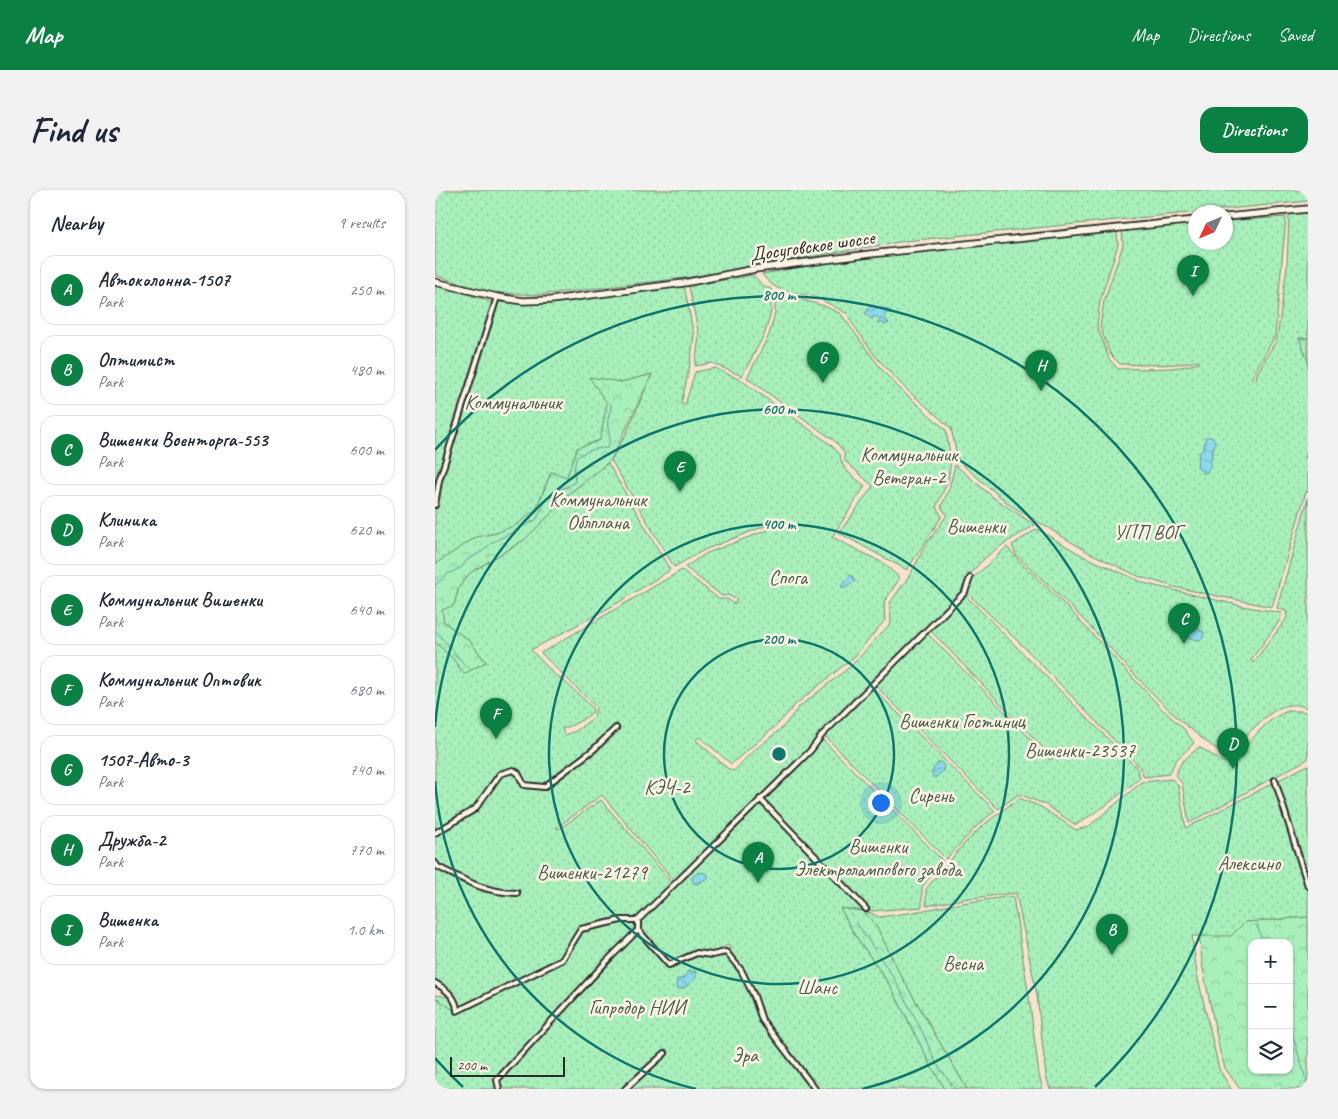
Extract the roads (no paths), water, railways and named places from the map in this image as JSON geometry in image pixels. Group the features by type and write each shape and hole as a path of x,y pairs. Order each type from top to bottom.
{"main road":[{"path":"1233,216 1308,210"},
{"name":"Досуговское шоссе","path":"435,282 497,297 523,301 551,300 870,254 1188,221"}],"street":[{"path":"435,505 439,481 497,297"},
{"path":"435,983 446,989 456,1004 457,1012 562,960 581,930 621,920 638,920 811,750 822,735 965,592 970,578"},
{"path":"435,833 475,810 500,774 513,770 518,773 523,785 544,787 593,750 616,728"},
{"path":"1275,780 1308,886"},
{"path":"760,799 865,909"},
{"path":"436,866 476,886 501,893 517,894"},
{"path":"638,920 638,930 669,965 697,953 712,955 726,952 741,970 754,996 762,1020 815,1089"},
{"path":"499,1089 497,1080 638,930"},
{"path":"625,1089 665,1053"}],"water":[{"path":"870,304 891,311 890,313 885,313 885,318 889,323 884,325 883,323 877,323 881,319 874,316 872,320 865,313"},
{"path":"1206,437 1211,437 1215,443 1210,467 1204,474 1197,467 1199,453 1203,450"},
{"path":"850,575 855,581 846,588 841,586"},
{"path":"1189,627 1204,632 1203,638 1200,640 1183,637 1182,632"},
{"path":"941,762 944,766 943,771 935,778 931,773 938,763"},
{"path":"700,872 705,873 709,877 697,884 693,883 692,877"},
{"path":"688,971 696,971 696,978 685,987 677,989 677,979 683,979"}],"waterway":[{"path":"435,586 446,575 462,567 467,560 483,551 491,543 536,520 548,497 554,497 558,490 575,482 576,458 590,450 607,448 609,444 608,417 611,404"},
{"path":"435,630 466,666"},
{"path":"848,910 852,916"},
{"path":"856,922 894,978 921,1029 936,1063 955,1089"},
{"path":"1257,924 1262,939"},
{"path":"1291,1029 1308,1086"}],"place":[{"name":"Вишенка","path":"1193,296"},
{"name":"1507-Авто-3","path":"823,383"},
{"name":"Дружба-2","path":"1041,391"},
{"name":"Коммунальник Вишенки","path":"680,492"},
{"name":"Вишенки Военторга-553","path":"1184,644"},
{"name":"Коммунальник Оптовик","path":"496,739"},
{"name":"Клиника","path":"1233,769"},
{"name":"Автоколонна-1507","path":"758,883"},
{"name":"Оптимист","path":"1112,955"}],"park label":[{"name":"Коммунальник","path":"513,402"},
{"name":"Коммунальник Ветеран-2","path":"909,466"},
{"name":"Коммунальник Облплана","path":"598,510"},
{"name":"Вишенки","path":"976,526"},
{"name":"УПП ВОГ","path":"1148,532"},
{"name":"Спога","path":"788,577"},
{"name":"Вишенки Гостиниц","path":"962,721"},
{"name":"Вишенки-23537","path":"1080,750"},
{"name":"КЭЧ-2","path":"667,787"},
{"name":"Сирень","path":"931,795"},
{"name":"Вишенки Электролампового завода","path":"878,858"},
{"name":"Алексино","path":"1249,863"},
{"name":"Вишенки-21279","path":"592,872"},
{"name":"Весна","path":"963,963"},
{"name":"Шанс","path":"817,987"},
{"name":"Гипродор НИИ","path":"637,1007"},
{"name":"Эра","path":"745,1055"}]}
